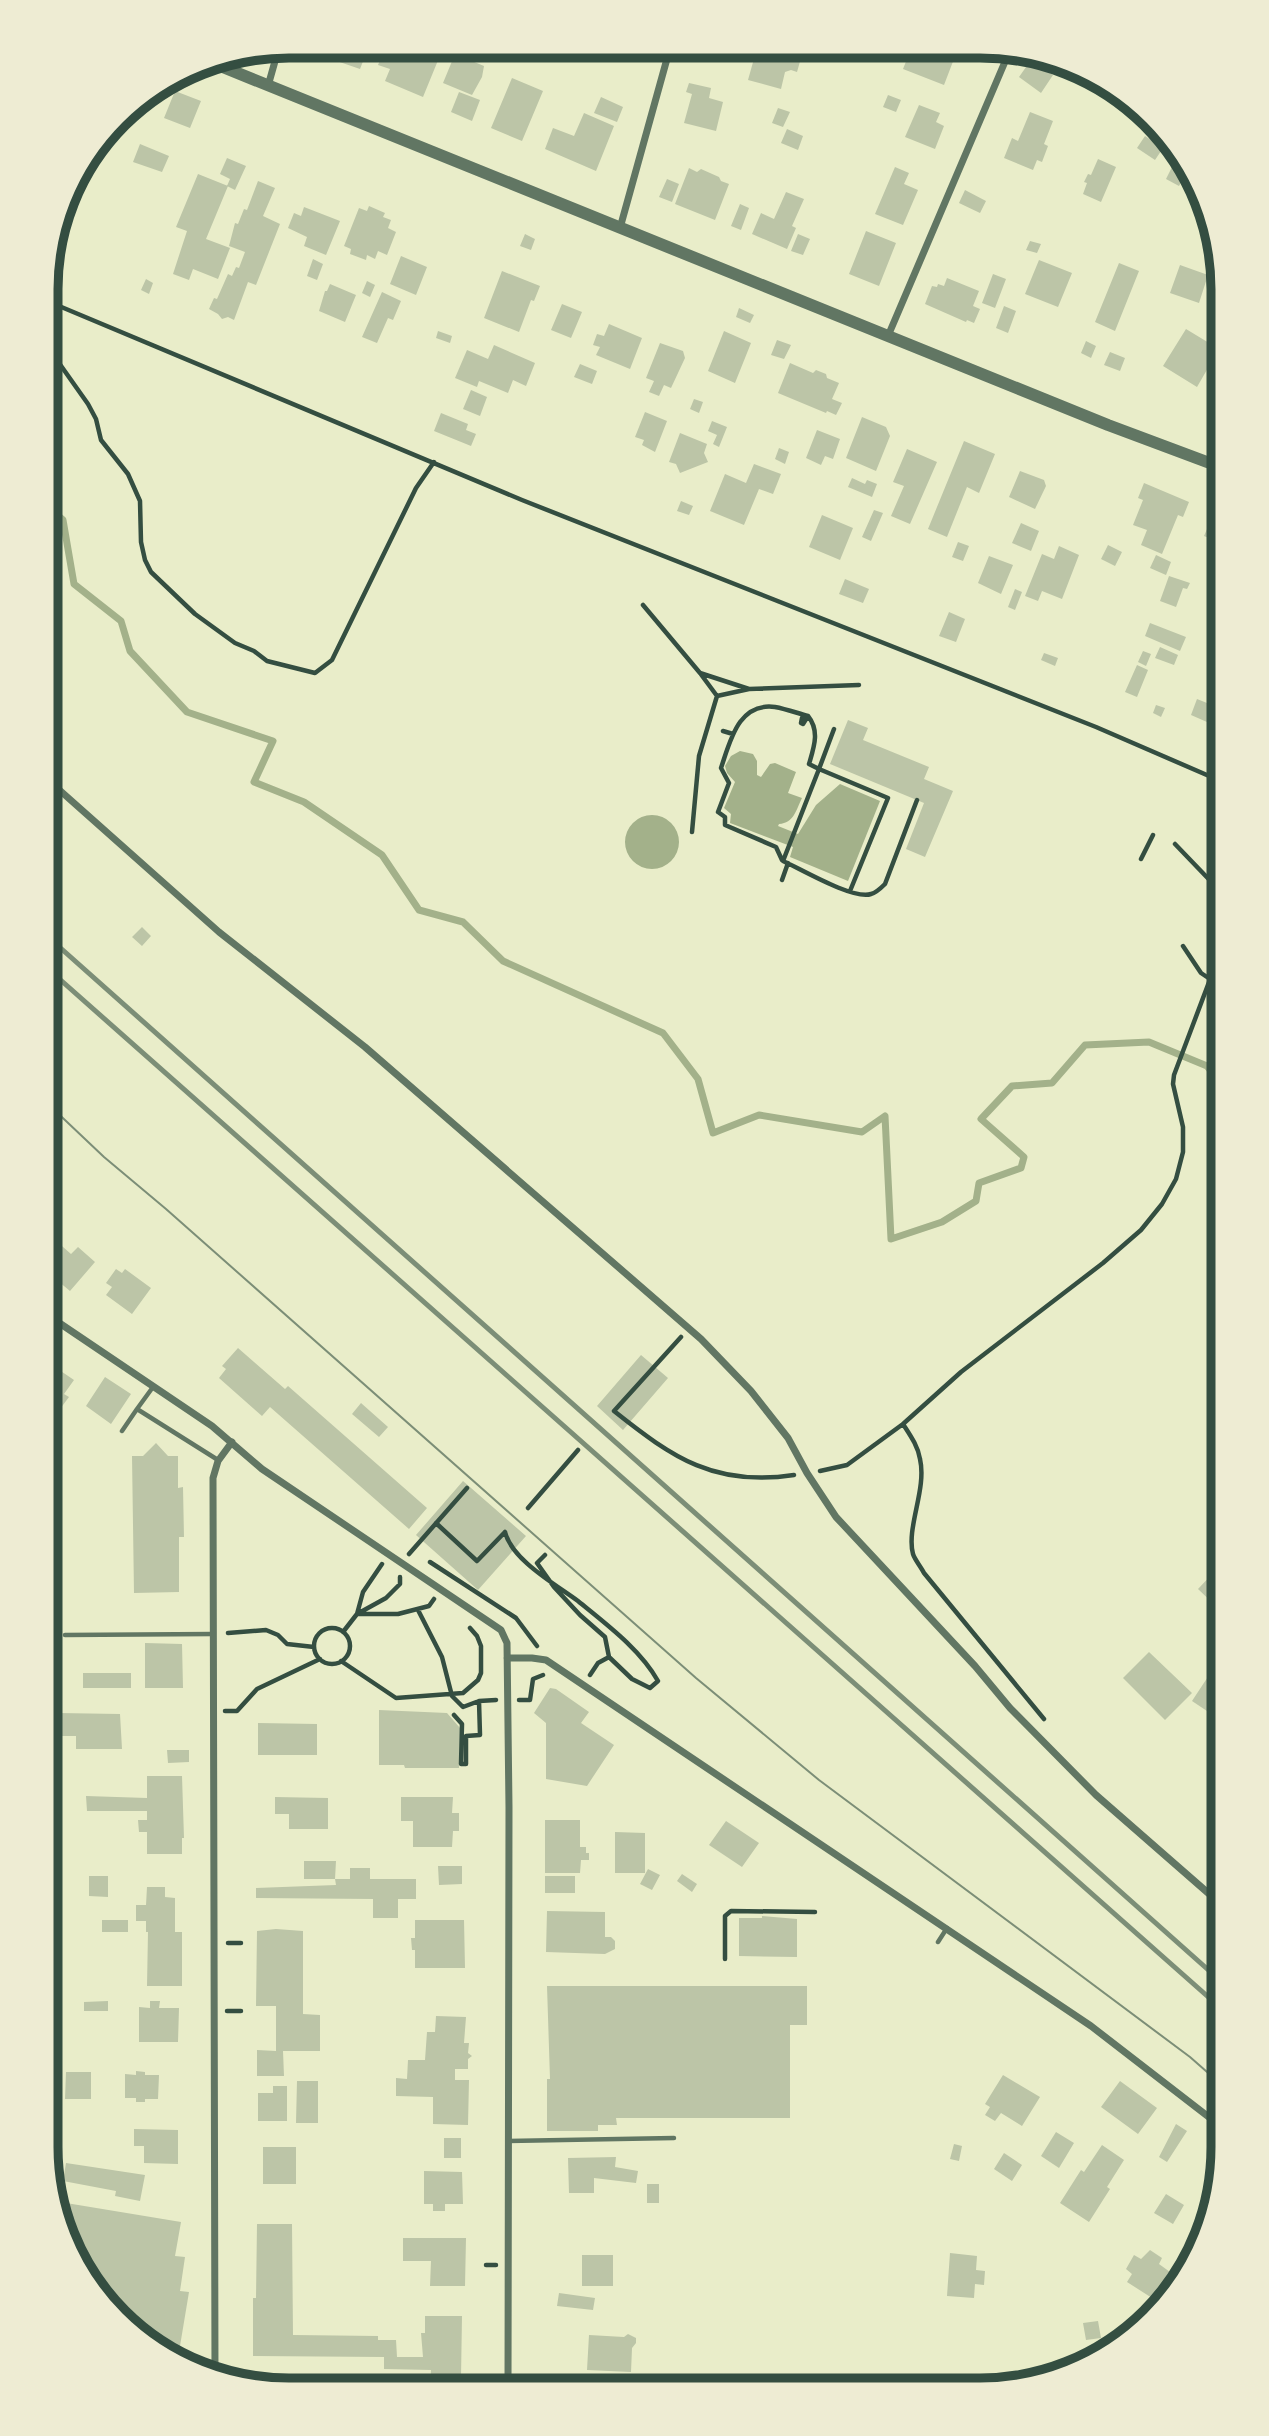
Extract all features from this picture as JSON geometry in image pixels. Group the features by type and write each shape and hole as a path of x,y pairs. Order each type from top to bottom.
{"street":[{"path":"268,86 276,58"},
{"path":"620,228 667,58"},
{"path":"888,336 1006,59"},
{"path":"223,67 1108,425 1211,464"},
{"path":"58,789 219,932 365,1047 688,1328 751,1391 788,1438 836,1517 975,1666 1010,1708 1096,1794 1211,1895"},
{"path":"58,1322 232,1442 262,1469 500,1630 507,1643 508,2378"},
{"path":"215,2366 213,1478 218,1461 232,1442"},
{"path":"507,1658 546,1660 1119,2046 1211,2119"}],"lane":[{"path":"122,1431 153,1386"},
{"path":"137,1409 218,1461"},
{"path":"65,1635 213,1634"},
{"path":"938,1942 947,1928"},
{"path":"509,2141 674,2138"}],"path":[{"path":"58,306 534,505 1096,727 1211,777"},
{"path":"58,362 88,404 96,419 101,440 128,474 140,501 141,542 151,572 195,614 235,643 285,667 315,673 332,660 416,488 434,462"},
{"path":"643,605 717,696"},
{"path":"700,673 749,689"},
{"path":"717,696 749,689 859,685"},
{"path":"692,832 699,756 717,696"},
{"path":"850,891 888,798 809,764 815,746 815,730 805,717 773,706 757,709 744,716 733,734 721,768 729,783 718,812 725,817 725,825 776,847 785,862 850,891 863,895 874,894 885,884 917,800"},
{"path":"782,880 786,853 834,729"},
{"path":"723,731 733,734"},
{"path":"1141,859 1153,835"},
{"path":"1175,844 1211,882"},
{"path":"807,1473 835,1470 847,1465 904,1424 961,1372 1141,1230 1162,1205 1176,1179 1183,1152 1184,1127 1173,1084 1174,1075 1210,979 1201,973 1183,946"},
{"path":"688,1328 614,1412 657,1446 709,1471 780,1477"},
{"path":"904,1424 921,1461 921,1494 914,1528 913,1553 924,1573 1051,1727"},
{"path":"528,1508 578,1450"},
{"path":"411,1551 467,1488"},
{"path":"436,1523 477,1561 505,1532 508,1543 516,1553 615,1631 652,1670 657,1681 650,1688 632,1679 609,1657 605,1637 580,1615 537,1563 545,1555"},
{"path":"343,1632 357,1614 363,1592 388,1555"},
{"path":"357,1614 387,1598 400,1584 401,1563"},
{"path":"380,1567 411,1587"},
{"path":"357,1614 398,1614 418,1610 429,1606 440,1590"},
{"path":"422,1594 442,1608"},
{"path":"418,1610 442,1657 452,1696 463,1707"},
{"path":"341,1661 396,1698 452,1696 463,1693 478,1680 481,1672 481,1646 477,1636 461,1620"},
{"path":"337,1629 343,1632 349,1641 348,1654 341,1661 329,1664 320,1659 314,1647 316,1637 325,1630 337,1629"},
{"path":"213,1634 266,1630 278,1635 287,1644 314,1647"},
{"path":"237,1711 257,1689 320,1659"},
{"path":"479,1701 480,1735 466,1736 466,1764 461,1764 462,1724 453,1716 463,1707 479,1701 530,1700"},
{"path":"724,1959 725,1916 731,1911 768,1914 815,1912"}],"shaded area":[{"path":"740,751 753,754 757,761 757,775 761,777 770,764 775,763 796,772 788,793 802,798 791,818 778,826 798,834 816,805 840,784 880,801 848,881 790,857 793,847 730,823 731,814 724,808 735,782 725,766 731,756"},
{"path":"657,815 667,819 675,827 679,842 675,857 667,865 647,869 637,865 629,857 625,837 629,827 637,819"}],"building":[{"path":"328,58 364,58 360,69"},
{"path":"381,58 439,58 423,97 385,81 390,69 378,65"},
{"path":"453,58 465,58 484,66 482,77 472,95 443,83"},
{"path":"754,58 801,58 797,72 785,72 781,89 748,80"},
{"path":"907,58 954,58 944,85 903,69"},
{"path":"1029,63 1039,66 1053,75 1041,93 1019,77"},
{"path":"512,78 543,91 522,141 491,128"},
{"path":"689,83 711,88 709,98 723,102 716,131 684,123 692,94 686,92"},
{"path":"175,91 201,101 190,128 164,118"},
{"path":"459,92 480,100 472,121 451,112"},
{"path":"888,95 901,100 896,112 883,107"},
{"path":"601,97 623,107 617,122 594,113"},
{"path":"919,105 940,113 936,122 944,126 935,149 905,137"},
{"path":"778,108 790,112 783,127 772,123"},
{"path":"1030,112 1053,121 1044,144 1048,146 1042,162 1037,160 1033,170 1004,158 1012,138 1018,141"},
{"path":"584,113 614,126 596,171 545,149 553,128 574,136"},
{"path":"787,129 803,136 798,150 781,143"},
{"path":"1145,136 1163,148 1155,160 1137,148"},
{"path":"140,144 169,156 162,172 133,162"},
{"path":"227,158 246,166 235,190 227,186 230,179 220,174"},
{"path":"1098,159 1116,167 1101,202 1083,194 1087,183 1084,182 1088,174 1091,175"},
{"path":"1174,163 1183,179 1179,186 1166,179"},
{"path":"895,167 909,173 904,184 918,190 903,225 875,214"},
{"path":"689,168 697,172 701,169 729,184 715,220 675,204"},
{"path":"198,174 228,186 206,239 230,248 218,279 193,269 189,280 173,274 187,231 176,227"},
{"path":"667,179 679,184 672,202 659,197"},
{"path":"258,181 275,188 263,216 280,224 256,285 248,282 234,320 228,317 222,319 209,309 214,298 217,299 228,274 232,276 236,267 239,268 245,252 229,246 235,223 238,224 244,209 247,210"},
{"path":"965,190 986,201 980,213 959,203"},
{"path":"786,192 804,199 792,226 796,228 787,249 752,234 761,213 774,219"},
{"path":"740,204 749,208 741,230 731,226"},
{"path":"369,206 385,213 383,217 391,220 388,228 396,232 387,255 378,251 375,259 367,255 366,260 350,254 351,249 344,246 359,208 367,211"},
{"path":"304,207 340,221 326,255 304,246 307,237 288,228 294,213 301,216"},
{"path":"866,231 896,243 879,286 849,274"},
{"path":"525,234 535,239 531,250 520,246"},
{"path":"798,234 810,239 803,255 791,251"},
{"path":"1030,241 1041,244 1037,253 1026,250"},
{"path":"401,256 427,267 416,295 390,284"},
{"path":"313,259 323,264 317,280 307,276"},
{"path":"1039,260 1072,273 1058,307 1025,294"},
{"path":"1119,263 1139,271 1115,331 1095,322"},
{"path":"1180,265 1208,275 1199,303 1170,293"},
{"path":"502,271 540,286 534,301 531,300 519,332 484,318"},
{"path":"993,274 1006,279 995,308 982,303"},
{"path":"947,278 979,291 973,306 980,309 974,323 925,304 932,286 944,286"},
{"path":"146,279 153,283 149,294 141,290"},
{"path":"367,281 375,285 370,297 362,293"},
{"path":"330,284 356,295 345,322 319,311"},
{"path":"382,292 401,301 393,320 388,318 377,343 362,337"},
{"path":"562,304 582,312 571,338 551,330"},
{"path":"1004,306 1016,311 1008,333 996,328"},
{"path":"739,308 754,315 750,323 736,317"},
{"path":"609,324 642,338 630,369 596,355 600,347 593,345 597,334 604,336"},
{"path":"1186,329 1211,344 1211,363 1197,387 1163,366"},
{"path":"438,331 452,336 450,343 436,338"},
{"path":"724,331 751,343 735,383 708,371"},
{"path":"777,340 791,345 784,359 771,355"},
{"path":"1086,341 1096,346 1091,358 1081,353"},
{"path":"660,343 683,351 685,358 671,388 664,385 659,396 649,392 654,381 646,378"},
{"path":"494,345 535,363 526,386 513,380 508,393 479,381 477,387 455,378 467,350 488,359"},
{"path":"1110,352 1125,358 1120,371 1104,365"},
{"path":"790,363 813,373 816,370 826,374 827,378 839,383 832,399 842,403 836,415 778,393"},
{"path":"580,364 597,371 592,384 574,377"},
{"path":"471,390 487,397 480,416 463,409"},
{"path":"694,399 703,402 699,413 690,409"},
{"path":"645,412 667,421 655,452 642,445 644,440 635,437"},
{"path":"441,413 468,424 466,430 476,434 471,446 434,431"},
{"path":"862,417 886,427 890,436 876,471 846,458"},
{"path":"712,421 727,427 719,447 713,444 717,435 708,431"},
{"path":"817,430 840,439 833,459 825,456 821,465 806,458"},
{"path":"680,433 707,444 704,453 708,462 680,473 676,464 669,462"},
{"path":"964,441 995,454 979,493 967,487 947,537 928,529"},
{"path":"779,448 789,452 785,464 775,459"},
{"path":"907,449 937,462 910,524 891,516 904,486 893,482"},
{"path":"754,464 781,474 773,494 759,489 744,525 710,511 725,474 746,483"},
{"path":"1020,471 1044,480 1046,486 1035,509 1009,497"},
{"path":"852,478 865,484 867,480 877,484 872,497 848,487"},
{"path":"1144,483 1189,502 1183,517 1178,515 1162,554 1141,545 1147,530 1133,525 1143,500 1138,498"},
{"path":"681,501 693,506 689,515 677,511"},
{"path":"874,510 883,513 871,541 862,537"},
{"path":"822,515 853,528 840,560 809,547"},
{"path":"1211,520 1211,539 1204,536"},
{"path":"1021,523 1039,531 1031,551 1012,543"},
{"path":"958,542 969,546 963,561 952,557"},
{"path":"1108,545 1122,552 1115,566 1101,559"},
{"path":"1059,546 1079,555 1062,599 1042,591 1038,601 1025,596 1042,554 1054,559"},
{"path":"1156,555 1171,562 1166,575 1150,568"},
{"path":"989,556 1013,565 1001,594 978,583"},
{"path":"1169,576 1190,583 1187,589 1183,588 1176,607 1160,601"},
{"path":"845,579 869,589 863,603 839,594"},
{"path":"1015,589 1022,592 1015,610 1008,607"},
{"path":"949,612 965,619 956,642 939,636"},
{"path":"1150,623 1186,637 1180,651 1145,636"},
{"path":"1160,647 1178,655 1174,665 1155,658"},
{"path":"1143,651 1151,654 1146,666 1138,662"},
{"path":"1044,653 1058,658 1055,666 1041,660"},
{"path":"1137,665 1148,670 1137,697 1125,692"},
{"path":"1211,691 1211,724 1191,715 1197,699 1207,703"},
{"path":"1156,705 1165,708 1161,717 1153,713"},
{"path":"848,720 868,728 863,740 929,767 924,779 953,791 925,857 906,849 924,803 830,764"},
{"path":"142,927 151,936 142,946 132,937"},
{"path":"58,1243 71,1254 78,1247 95,1262 70,1291 58,1281"},
{"path":"116,1269 122,1273 125,1269 151,1288 132,1314 106,1295 112,1287 106,1283"},
{"path":"238,1348 285,1389 288,1386 427,1508 409,1529 270,1407 262,1416 219,1378 226,1369 222,1366"},
{"path":"641,1355 668,1378 623,1430 597,1406"},
{"path":"58,1369 74,1380 64,1394 69,1397 58,1412"},
{"path":"105,1377 131,1394 111,1424 86,1406"},
{"path":"361,1403 388,1427 379,1437 352,1414"},
{"path":"156,1443 168,1456 178,1456 178,1488 183,1487 184,1537 179,1537 179,1592 134,1593 132,1456 143,1456"},
{"path":"463,1481 526,1536 478,1590 416,1535"},
{"path":"1211,1575 1211,1601 1198,1589"},
{"path":"145,1643 182,1644 183,1688 145,1688"},
{"path":"1149,1652 1192,1693 1165,1720 1123,1678"},
{"path":"1211,1672 1211,1705 1207,1711 1192,1701"},
{"path":"83,1673 131,1673 131,1688 83,1688"},
{"path":"550,1688 556,1689 589,1712 581,1723 614,1745 587,1786 546,1779 546,1723 534,1713"},
{"path":"379,1710 447,1713 460,1728 459,1768 379,1765"},
{"path":"58,1713 120,1714 122,1749 76,1749 76,1736 58,1736"},
{"path":"258,1723 317,1724 317,1755 258,1755"},
{"path":"167,1750 189,1750 189,1762 168,1763"},
{"path":"147,1776 182,1776 182,1854 147,1854 147,1832 139,1832 138,1820 147,1820 147,1811 87,1811 86,1796 147,1798"},
{"path":"275,1797 328,1798 328,1829 289,1829 289,1814 275,1814"},
{"path":"401,1797 453,1797 452,1813 459,1813 459,1831 453,1831 452,1847 413,1847 413,1821 401,1821"},
{"path":"545,1820 580,1820 580,1847 586,1847 589,1860 581,1860 580,1873 545,1873"},
{"path":"726,1821 759,1843 742,1867 709,1845"},
{"path":"615,1832 645,1833 645,1873 615,1873"},
{"path":"304,1861 336,1861 335,1879 304,1879"},
{"path":"438,1866 462,1866 462,1884 439,1885"},
{"path":"350,1868 370,1868 370,1879 416,1879 416,1899 398,1899 398,1918 373,1918 373,1899 256,1898 256,1888 336,1885 335,1879 350,1879"},
{"path":"648,1869 660,1875 652,1890 640,1884"},
{"path":"682,1874 697,1884 692,1892 677,1881"},
{"path":"89,1876 108,1876 108,1897 89,1896"},
{"path":"545,1876 575,1876 575,1893 545,1893"},
{"path":"147,1887 165,1887 165,1897 175,1898 175,1932 182,1932 182,1986 147,1986 148,1932 146,1921 136,1921 136,1905 146,1905"},
{"path":"547,1911 605,1912 605,1937 611,1937 615,1941 615,1949 605,1954 546,1952"},
{"path":"762,1916 797,1919 797,1957 739,1956 739,1918"},
{"path":"102,1920 128,1920 128,1932 102,1932"},
{"path":"415,1920 464,1920 465,1968 415,1968 415,1950 412,1950 411,1938 415,1938"},
{"path":"257,1931 303,1931 303,2014 320,2015 320,2051 283,2051 284,2076 257,2076 257,2050 276,2051 276,2006 256,2006"},
{"path":"547,1986 807,1986 807,2025 790,2025 790,2118 616,2118 617,2125 598,2125 598,2131 547,2131 547,2079 550,2079"},
{"path":"108,2001 108,2011 84,2011 84,2002"},
{"path":"150,2001 160,2001 159,2008 179,2008 178,2042 139,2042 139,2007 150,2008"},
{"path":"436,2016 466,2017 464,2043 469,2043 468,2053 472,2056 468,2059 468,2069 455,2069 455,2080 469,2080 468,2125 433,2124 433,2097 396,2096 396,2078 407,2079 408,2060 425,2060 427,2032 435,2032"},
{"path":"136,2071 145,2072 145,2075 159,2075 158,2099 136,2102 136,2098 125,2098 125,2074 136,2075"},
{"path":"66,2072 91,2072 91,2099 65,2099"},
{"path":"1003,2075 1040,2097 1022,2126 1001,2113 995,2121 985,2115 990,2107 985,2104"},
{"path":"297,2081 318,2081 318,2123 296,2123"},
{"path":"1120,2081 1157,2108 1138,2134 1101,2107"},
{"path":"273,2086 287,2086 287,2121 258,2121 258,2093 273,2093"},
{"path":"1176,2124 1187,2131 1167,2162 1159,2157"},
{"path":"134,2129 178,2130 178,2164 144,2163 144,2146 134,2146"},
{"path":"1056,2132 1074,2143 1059,2168 1041,2156"},
{"path":"444,2138 461,2138 461,2158 444,2158"},
{"path":"954,2144 962,2146 959,2161 950,2159"},
{"path":"1102,2145 1124,2160 1089,2222 1060,2203 1081,2170 1084,2172"},
{"path":"263,2147 296,2147 296,2184 263,2184"},
{"path":"1004,2153 1022,2165 1012,2181 994,2169"},
{"path":"616,2157 615,2167 638,2171 636,2183 594,2178 594,2193 569,2193 568,2158"},
{"path":"66,2163 145,2175 140,2201 115,2196 116,2191 63,2181"},
{"path":"424,2171 462,2172 463,2204 445,2204 445,2211 433,2211 433,2204 424,2204"},
{"path":"647,2184 659,2184 659,2203 647,2203"},
{"path":"1166,2194 1184,2205 1173,2224 1154,2213"},
{"path":"65,2203 181,2222 175,2256 185,2257 180,2291 189,2292 179,2350 136,2321 115,2300 82,2250"},
{"path":"257,2224 292,2224 293,2335 378,2336 378,2340 396,2340 397,2357 423,2357 421,2333 425,2333 425,2316 462,2316 461,2377 465,2378 431,2378 431,2370 384,2369 384,2357 253,2356 253,2298 256,2298"},
{"path":"403,2238 466,2238 465,2286 430,2286 431,2261 403,2261"},
{"path":"1150,2250 1162,2258 1159,2264 1170,2272 1165,2280 1168,2282 1154,2299 1127,2282 1132,2274 1126,2269 1134,2255 1141,2259"},
{"path":"950,2253 977,2256 976,2270 985,2271 984,2285 975,2284 974,2298 947,2296"},
{"path":"582,2255 613,2255 613,2286 582,2286"},
{"path":"559,2293 595,2298 593,2310 557,2306"},
{"path":"1098,2321 1101,2338 1086,2340 1083,2323"},
{"path":"628,2334 636,2338 632,2348 631,2372 587,2370 589,2335 624,2337"},
{"path":"550,2377 623,2378 550,2378"}],"waterway":[{"path":"58,516 63,520 74,584 121,621 130,651 187,712 273,741 254,782 304,802 382,855 419,910 463,922 503,961 663,1033 698,1079 713,1133 759,1115 862,1132 885,1116 891,1239 942,1222 976,1201 979,1183 1021,1168 1024,1157 981,1119 1012,1086 1052,1083 1085,1045 1149,1042 1207,1066 1211,1071"}],"tram line":[{"path":"58,1113 104,1157 696,1678 819,1780 1211,2075"}],"railway":[{"path":"58,946 1211,1972"},
{"path":"58,978 1211,1999"}]}
